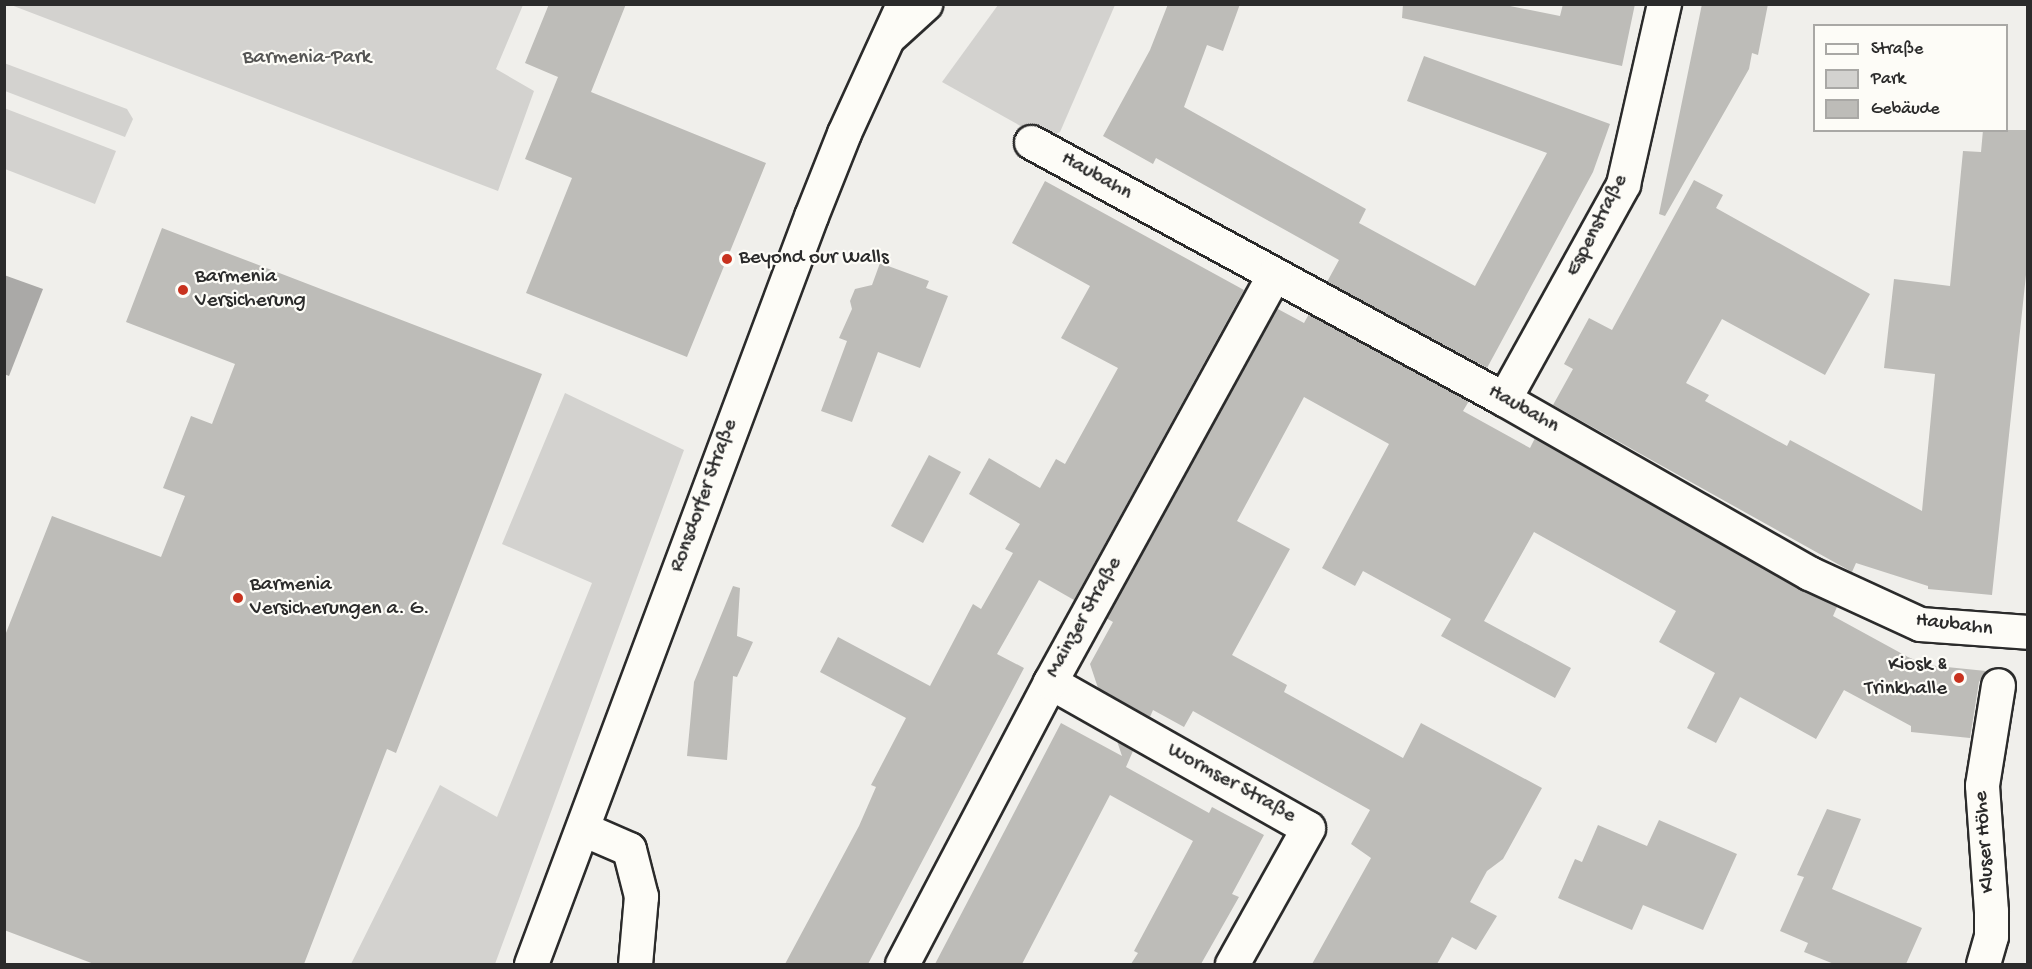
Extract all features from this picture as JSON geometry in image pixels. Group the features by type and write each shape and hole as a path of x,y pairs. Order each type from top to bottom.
{"street":[{"name":"Ronsdorfer Straße","path":"531,964 844,133 897,19 925,4"},
{"name":"Espenstraße","path":"1504,399 1623,184 1664,4"},
{"name":"Haubahn","path":"1031,142 1504,399 1809,573 1906,620 1966,630 2028,632"},
{"name":"Mainzer Straße","path":"902,964 1050,682 1274,274"},
{"name":"Wormser Straße","path":"1050,682 1308,828 1232,964"},
{"name":"Kluser Höhe","path":"1983,964 1991,936 1991,911 1982,785 1998,685"},
{"path":"583,829 629,849 641,896 635,964"}],"green space":[{"name":"Barmenia-Park","path":"11,5 523,5 496,69 534,91 498,191"},
{"path":"998,5 1115,5 1060,132 1052,136 1035,134 942,82"},
{"path":"4,63 127,109 133,119 125,137 5,91"},
{"path":"4,108 116,151 95,204 5,169"},
{"path":"565,393 684,450 495,964 351,964 440,785 497,817 592,583 502,544"}],"shaded area":[{"path":"4,275 43,289 9,376 4,374"}],"building":[{"path":"549,4 626,4 591,92 766,163 687,357 526,293 572,178 525,159 558,77 525,63"},
{"path":"1168,4 1240,4 1223,51 1207,45 1184,107 1366,209 1359,223 1475,286 1547,153 1407,101 1424,56 1610,124 1593,172 1487,368 1327,282 1339,260 1156,158 1153,164 1103,136 1150,50"},
{"path":"1403,4 1500,4 1560,16 1563,4 1635,4 1622,66 1402,18"},
{"path":"1702,4 1768,4 1758,55 1752,53 1749,69 1665,216 1659,214"},
{"path":"2028,130 2028,256 1992,595 1928,589 1928,586 1856,563 1852,572 1553,405 1573,369 1564,364 1589,318 1612,330 1694,180 1723,195 1716,208 1870,294 1825,375 1722,319 1686,383 1709,395 1705,401 1787,446 1790,440 1922,511 1935,374 1884,368 1894,279 1950,286 1963,151 1981,152 1983,132"},
{"path":"1045,181 1244,290 1074,600 1039,580 997,654 1024,668 868,964 785,964 859,826 876,787 871,785 906,718 820,672 838,637 930,686 973,604 981,609 1013,553 1005,549 1020,524 969,494 989,458 1040,488 1056,459 1065,464 1118,368 1061,338 1090,286 1012,243"},
{"name":"Barmenia Versicherungen a. G.","path":"162,228 542,374 396,753 387,749 304,964 94,964 4,930 4,638 52,516 161,557 185,496 163,488 191,416 212,424 235,364 126,322"},
{"path":"880,263 929,281 926,288 948,296 920,368 878,352 852,422 821,411 847,341 839,338 852,309 850,301 855,289 872,285"},
{"path":"1276,308 1304,323 1309,314 1469,401 1463,411 1530,448 1535,438 1800,589 1837,607 1833,616 1908,657 1927,665 1986,671 1979,682 1970,738 1911,732 1911,726 1844,690 1816,739 1740,697 1716,743 1687,728 1715,673 1659,642 1676,611 1534,532 1484,621 1571,668 1555,698 1441,636 1451,619 1363,571 1355,586 1322,568 1389,444 1304,397 1237,521 1290,549 1232,655 1287,685 1284,692 1403,758 1421,723 1542,788 1503,859 1487,871 1470,902 1497,916 1476,950 1452,937 1437,964 1312,964 1371,858 1351,844 1370,810 1193,711 1184,727 1153,710 1150,717 1098,688 1090,664 1113,622 1106,618"},
{"path":"929,455 961,472 923,543 891,526"},
{"path":"733,586 740,588 737,636 753,642 737,677 733,676 727,760 687,756 694,682"},
{"path":"1061,723 1122,756 1117,741 1133,751 1126,767 1209,813 1212,807 1264,835 1232,894 1239,897 1201,964 1131,964 1138,953 1134,951 1193,841 1110,795 1022,964 935,964"},
{"path":"1827,809 1861,819 1832,889 1922,928 1906,964 1834,964 1804,952 1808,943 1780,931 1804,877 1797,875"},
{"path":"1659,820 1737,854 1703,930 1643,905 1632,930 1558,898 1575,859 1582,862 1598,825 1647,846"}],"place":[{"name":"Beyond our Walls","path":"727,259"},
{"name":"Barmenia Versicherung","path":"183,290"},
{"name":"Barmenia Versicherungen a. G.","path":"238,598"},
{"name":"Kiosk & Trinkhalle","path":"1959,678"}]}
